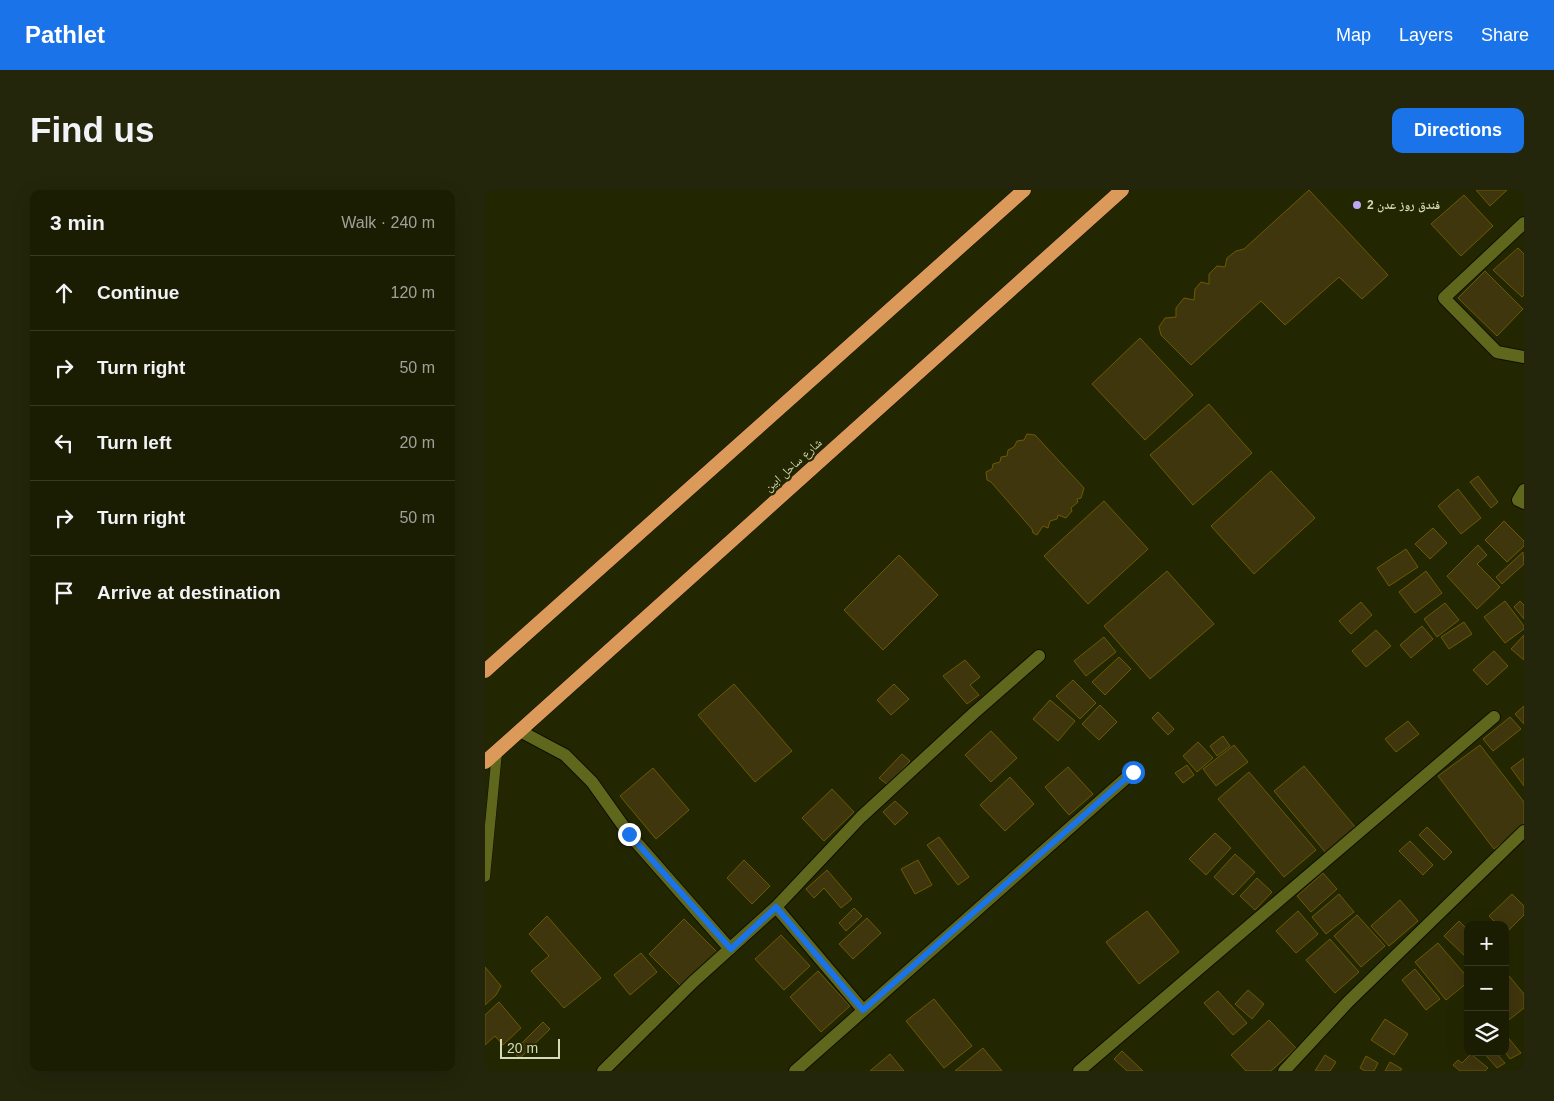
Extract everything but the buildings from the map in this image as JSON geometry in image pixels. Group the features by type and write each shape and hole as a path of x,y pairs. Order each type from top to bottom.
{"highway":[{"path":"485,671 1024,190"},
{"name":"شارع ساحل ابين","path":"485,762 1121,190"}],"street":[{"path":"1524,223 1443,298 1497,352 1524,357"},
{"path":"1524,490 1518,500 1524,503"},
{"path":"603,1071 693,982 776,907 861,817 974,712 1039,656"},
{"path":"1079,1071 1494,717"},
{"path":"520,731 565,755 592,782 629,834 731,949"},
{"path":"795,1071 1133,772"},
{"path":"1284,1071 1348,1002 1524,832"},
{"path":"776,907 863,1010"}],"lane":[{"path":"485,877 497,752"}],"place":[{"name":"فندق روز عدن 2","path":"1357,205"}],"route":[{"path":"629,834 731,949 776,907 863,1010 1133,772"}]}
